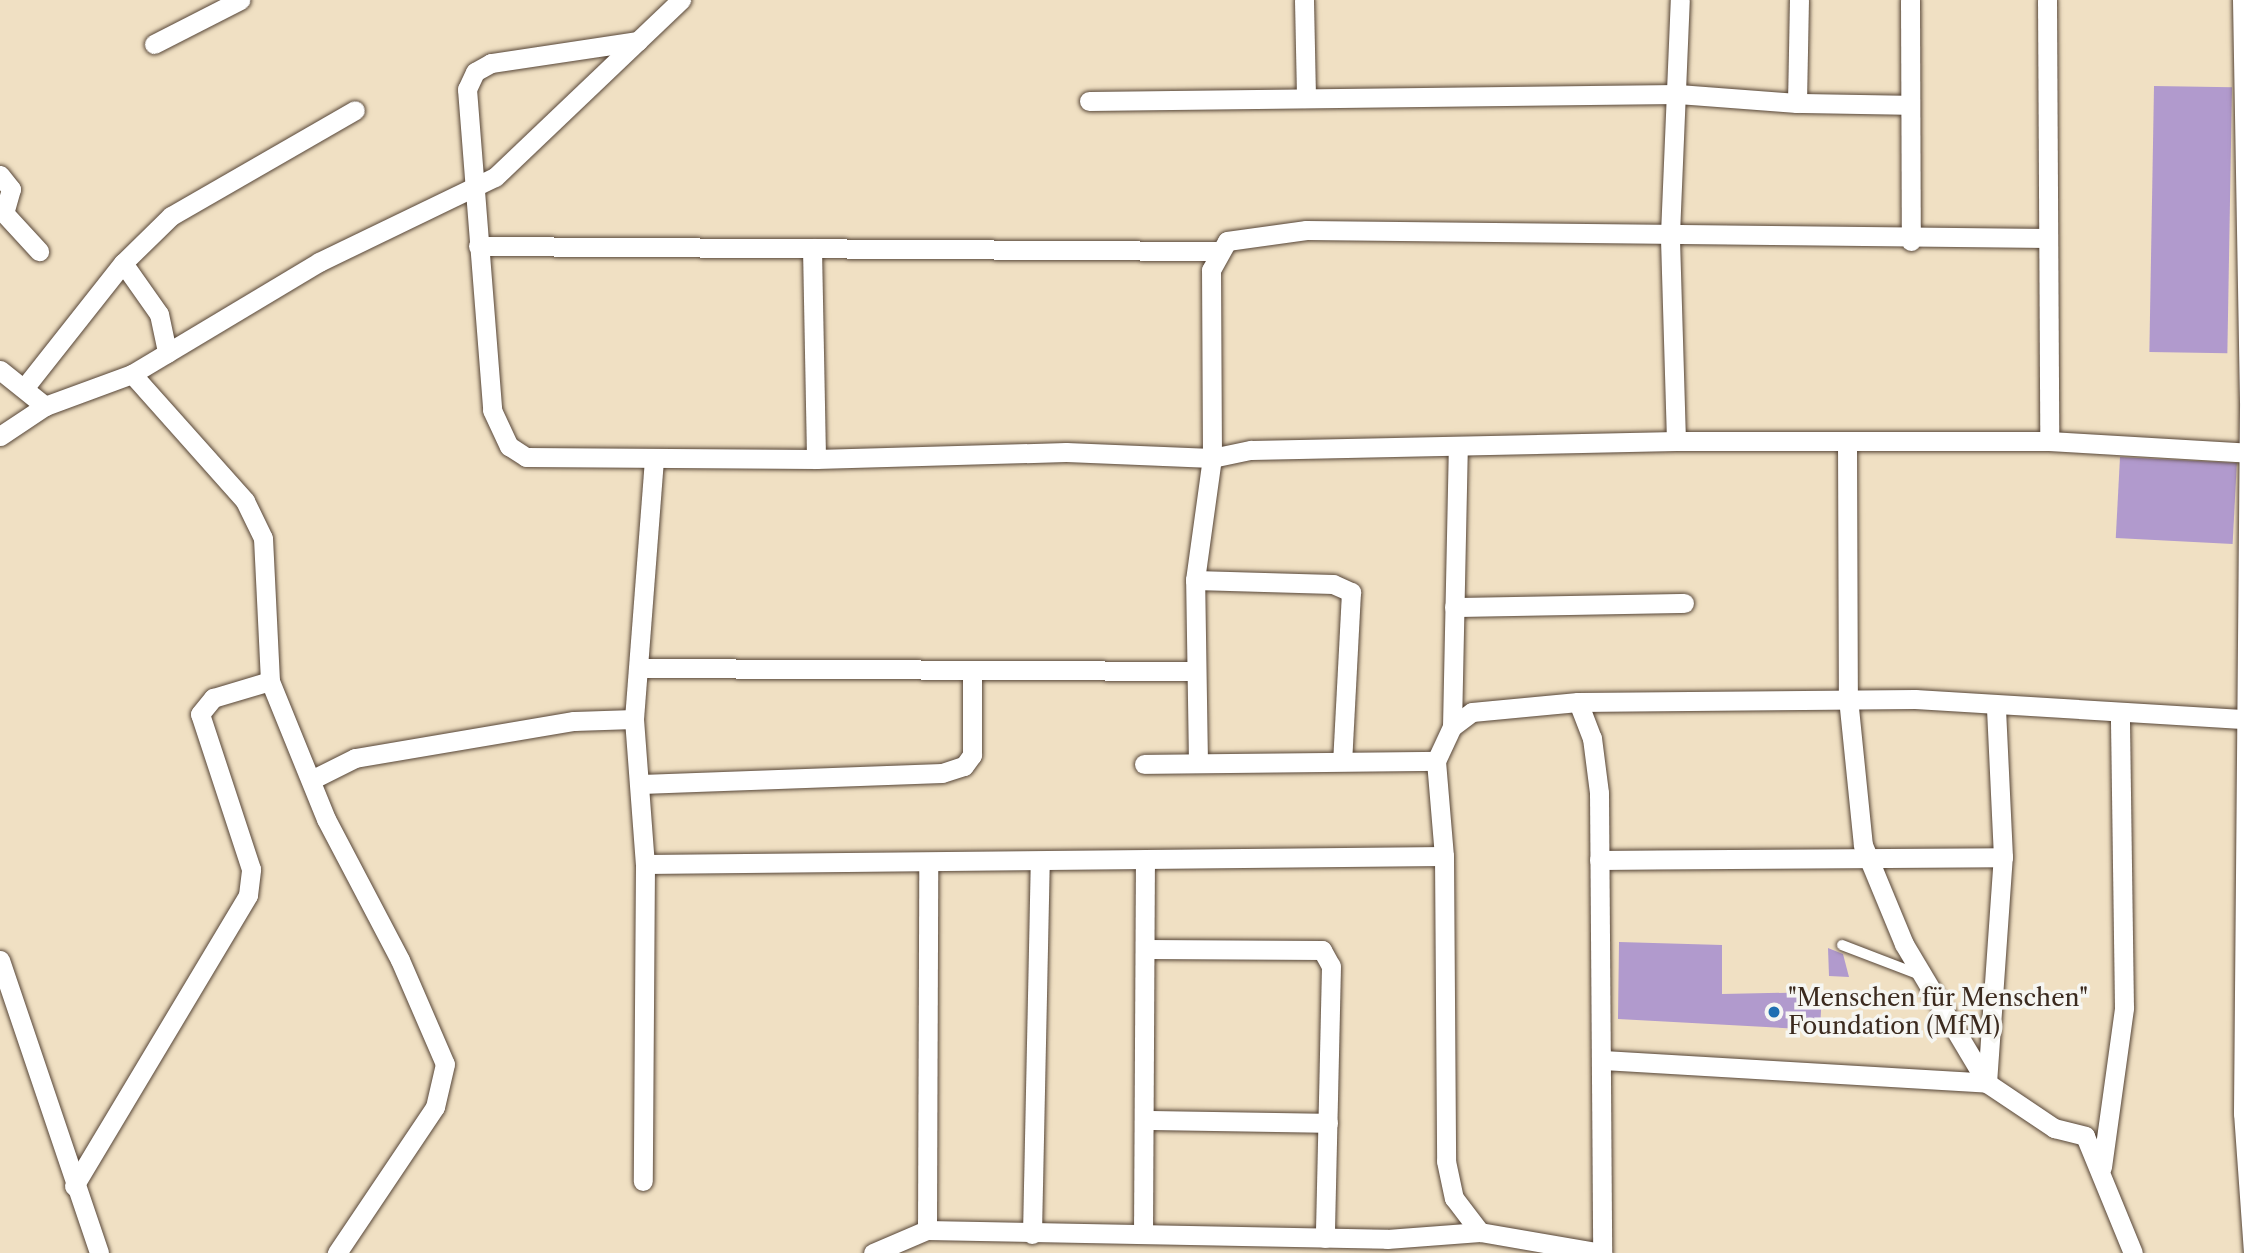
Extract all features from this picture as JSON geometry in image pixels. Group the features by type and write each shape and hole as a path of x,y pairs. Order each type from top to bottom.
{"main road":[{"path":"2247,0 2254,719 2248,1113 2258,1253"}],"street":[{"path":"154,44 240,0"},
{"path":"0,436 45,406 132,374 319,262 473,190 681,0"},
{"path":"1304,0 1306,98"},
{"path":"1676,441 1670,234 1680,0"},
{"path":"1797,103 1799,0"},
{"path":"1909,0 1911,241"},
{"path":"2047,0 2049,442"},
{"path":"638,41 537,53 475,72 467,89 492,410 509,446 526,457 654,460 816,459 1066,452 1212,458 1251,450 1676,441 2049,442 2253,453"},
{"path":"1089,101 1678,94 1797,103 1909,105"},
{"path":"25,387 123,263 187,204 355,110"},
{"path":"0,175 11,189 4,213 39,251"},
{"path":"478,246 1217,251 1238,235 1306,230 1670,234 1911,241 2048,238"},
{"path":"813,248 816,459"},
{"path":"1198,763 1195,580 1212,458 1207,396 1217,251"},
{"path":"123,263 159,314 167,353"},
{"path":"0,370 25,387 45,406"},
{"path":"132,374 245,502 263,538 270,681 313,779 326,819 400,960 445,1064 435,1107 337,1253"},
{"path":"1846,441 1848,698 1857,816 1867,854 1904,944 1927,977 1987,1083 2054,1128 2085,1136 2102,1167 2133,1253"},
{"path":"1458,447 1452,726 1436,761 1444,856 1446,1161 1454,1198 1480,1232"},
{"path":"643,1181 645,864 634,719 641,668 654,460"},
{"path":"1195,580 1333,583 1351,592 1355,608 1344,676 1342,761"},
{"path":"1454,607 1684,603"},
{"path":"641,668 1196,671"},
{"path":"641,784 942,773 964,766 972,755 972,670"},
{"path":"74,1186 248,895 250,869 200,714 213,698 270,681"},
{"path":"1452,726 1472,712 1578,702 1848,698 1996,709 2254,719"},
{"path":"873,1253 928,1230 1325,1238 1480,1232 1602,1253 1604,1060 1599,860 1594,752 1578,702"},
{"path":"1987,1083 2003,857 1996,709"},
{"path":"2102,1167 2124,1008 2120,712"},
{"path":"313,779 368,755 574,721 634,719"},
{"path":"1144,764 1436,761"},
{"path":"1599,860 1867,854 2003,857"},
{"path":"645,864 1444,856"},
{"path":"1143,1234 1147,949 1145,859"},
{"path":"1032,1234 1040,861"},
{"path":"928,862 928,1230"},
{"path":"1147,949 1322,950 1331,966 1325,1238"},
{"path":"0,960 74,1186 99,1253"},
{"path":"1604,1060 1987,1083"},
{"path":"1144,1120 1328,1122"}],"lane":[{"path":"1842,945 1927,977"}],"building":[{"path":"2154,86 2232,87 2227,353 2149,352"},
{"path":"2120,457 2237,463 2233,544 2116,538"},
{"path":"1619,942 1722,945 1722,994 1822,992 1820,1030 1618,1019"},
{"path":"1828,948 1843,954 1849,977 1829,976"}],"place":[{"name":"\"Menschen für Menschen\" Foundation (MfM)","path":"1774,1012"}]}
